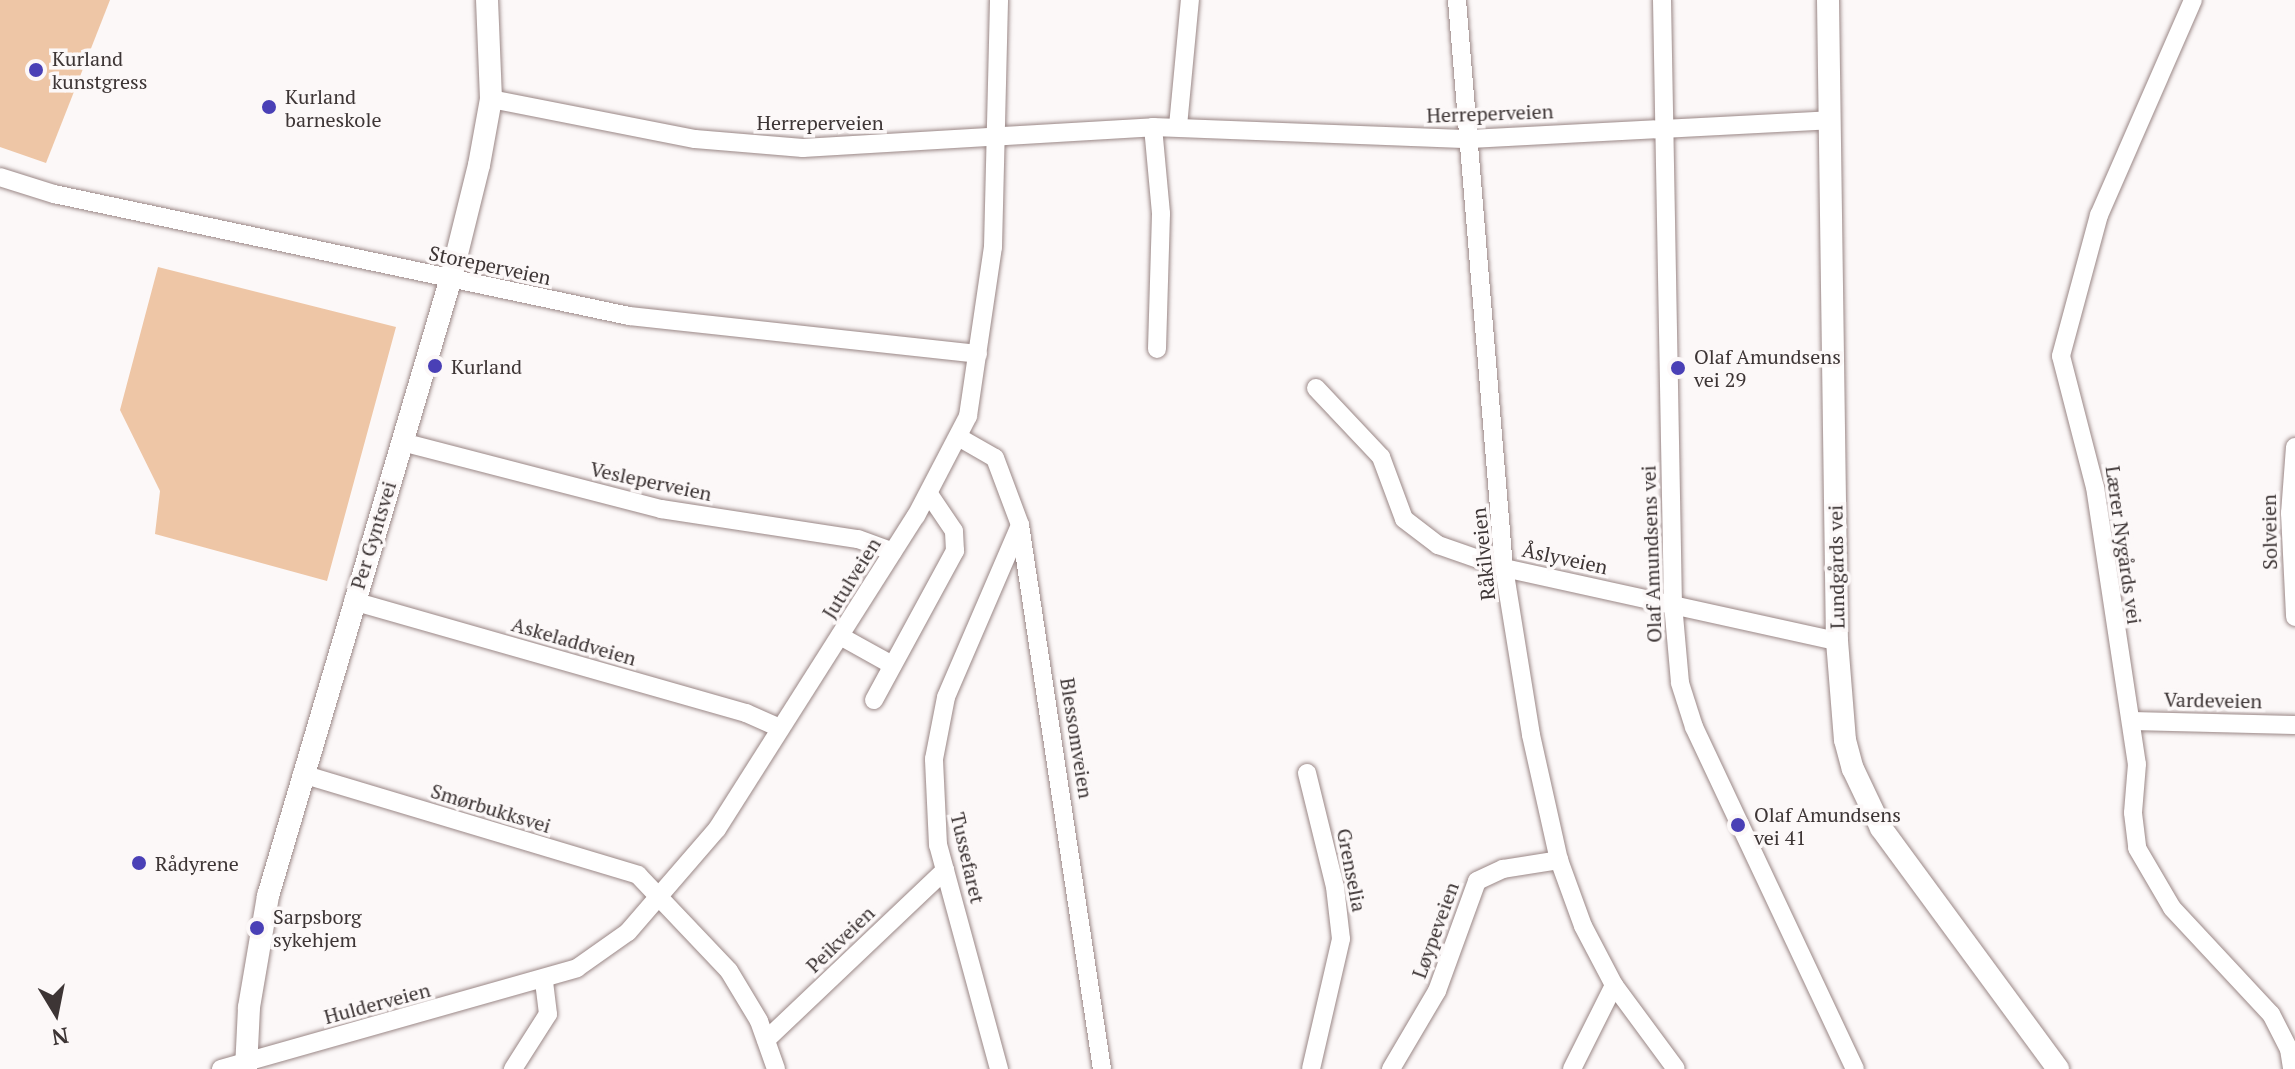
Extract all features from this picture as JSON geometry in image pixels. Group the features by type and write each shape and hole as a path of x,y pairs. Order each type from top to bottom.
{"street":[{"name":"Per Gyntsvei","path":"246,1065 254,968 302,774 451,278 491,99 487,0"},
{"name":"Jutulveien","path":"544,981 601,955 656,900 717,829 893,552 960,438 978,354 993,247 999,0"},
{"path":"1178,126 1190,0"},
{"name":"Råkilveien","path":"1457,0 1504,568 1531,735 1559,860 1583,926 1614,985 1676,1069"},
{"name":"Olaf Amundsens vei","path":"1662,0 1673,604 1680,683 1694,727 1855,1069"},
{"name":"Lundgårds vei","path":"1828,0 1837,641 1845,740 1870,808 2058,1069"},
{"name":"Lærer Nygårds vei","path":"2193,0 2099,215 2061,348 2065,381 2091,466 2131,721 2137,764 2133,831 2152,881 2271,1014 2289,1049 2292,1069"},
{"name":"Herreperveien","path":"491,99 631,128 758,145 997,140 1178,126 1470,139 1666,126 1829,120"},
{"path":"1153,127 1161,214 1157,349"},
{"name":"Storeperveien","path":"0,177 54,194 691,326 978,354"},
{"name":"Åslyveien","path":"1316,388 1381,457 1412,528 1438,545 1504,568 1837,641"},
{"name":"Blessomveien","path":"960,438 995,458 1020,525 1102,1069"},
{"name":"Vesleperveien","path":"402,442 661,509 858,539 893,552"},
{"name":"Solveien","path":"2295,447 2290,513 2295,617"},
{"path":"874,700 955,551 954,531 929,494"},
{"name":"Tussefaret","path":"999,1069 945,870 933,798 938,726 1020,525"},
{"name":"Askeladdveien","path":"353,601 746,713 780,728"},
{"path":"840,636 892,665"},
{"name":"Vardeveien","path":"2131,721 2295,725"},
{"name":"Grenselia","path":"1307,773 1337,896 1341,939 1311,1069"},
{"name":"Smørbukksvei","path":"302,774 638,875 656,900 729,971 766,1040 776,1069"},
{"name":"Løypeveien","path":"1391,1069 1437,991 1477,881 1503,869 1559,860"},
{"name":"Peikveien","path":"766,1040 945,870"},
{"path":"513,1069 548,1014 544,981"},
{"name":"Hulderveien","path":"221,1069 246,1065 544,981"},
{"path":"1572,1069 1614,985"}],"shaded area":[{"name":"Kurland kunstgress","path":"0,0 110,0 46,163 0,147"},
{"path":"158,267 396,327 327,581 155,534 160,491 120,410"}],"place":[{"name":"Kurland kunstgress","path":"36,70"},
{"name":"Kurland barneskole","path":"269,107"},
{"name":"Kurland","path":"435,366"},
{"name":"Olaf Amundsens vei 29","path":"1678,368"},
{"name":"Olaf Amundsens vei 41","path":"1738,825"},
{"name":"Rådyrene","path":"139,863"},
{"name":"Sarpsborg sykehjem","path":"257,928"}]}
